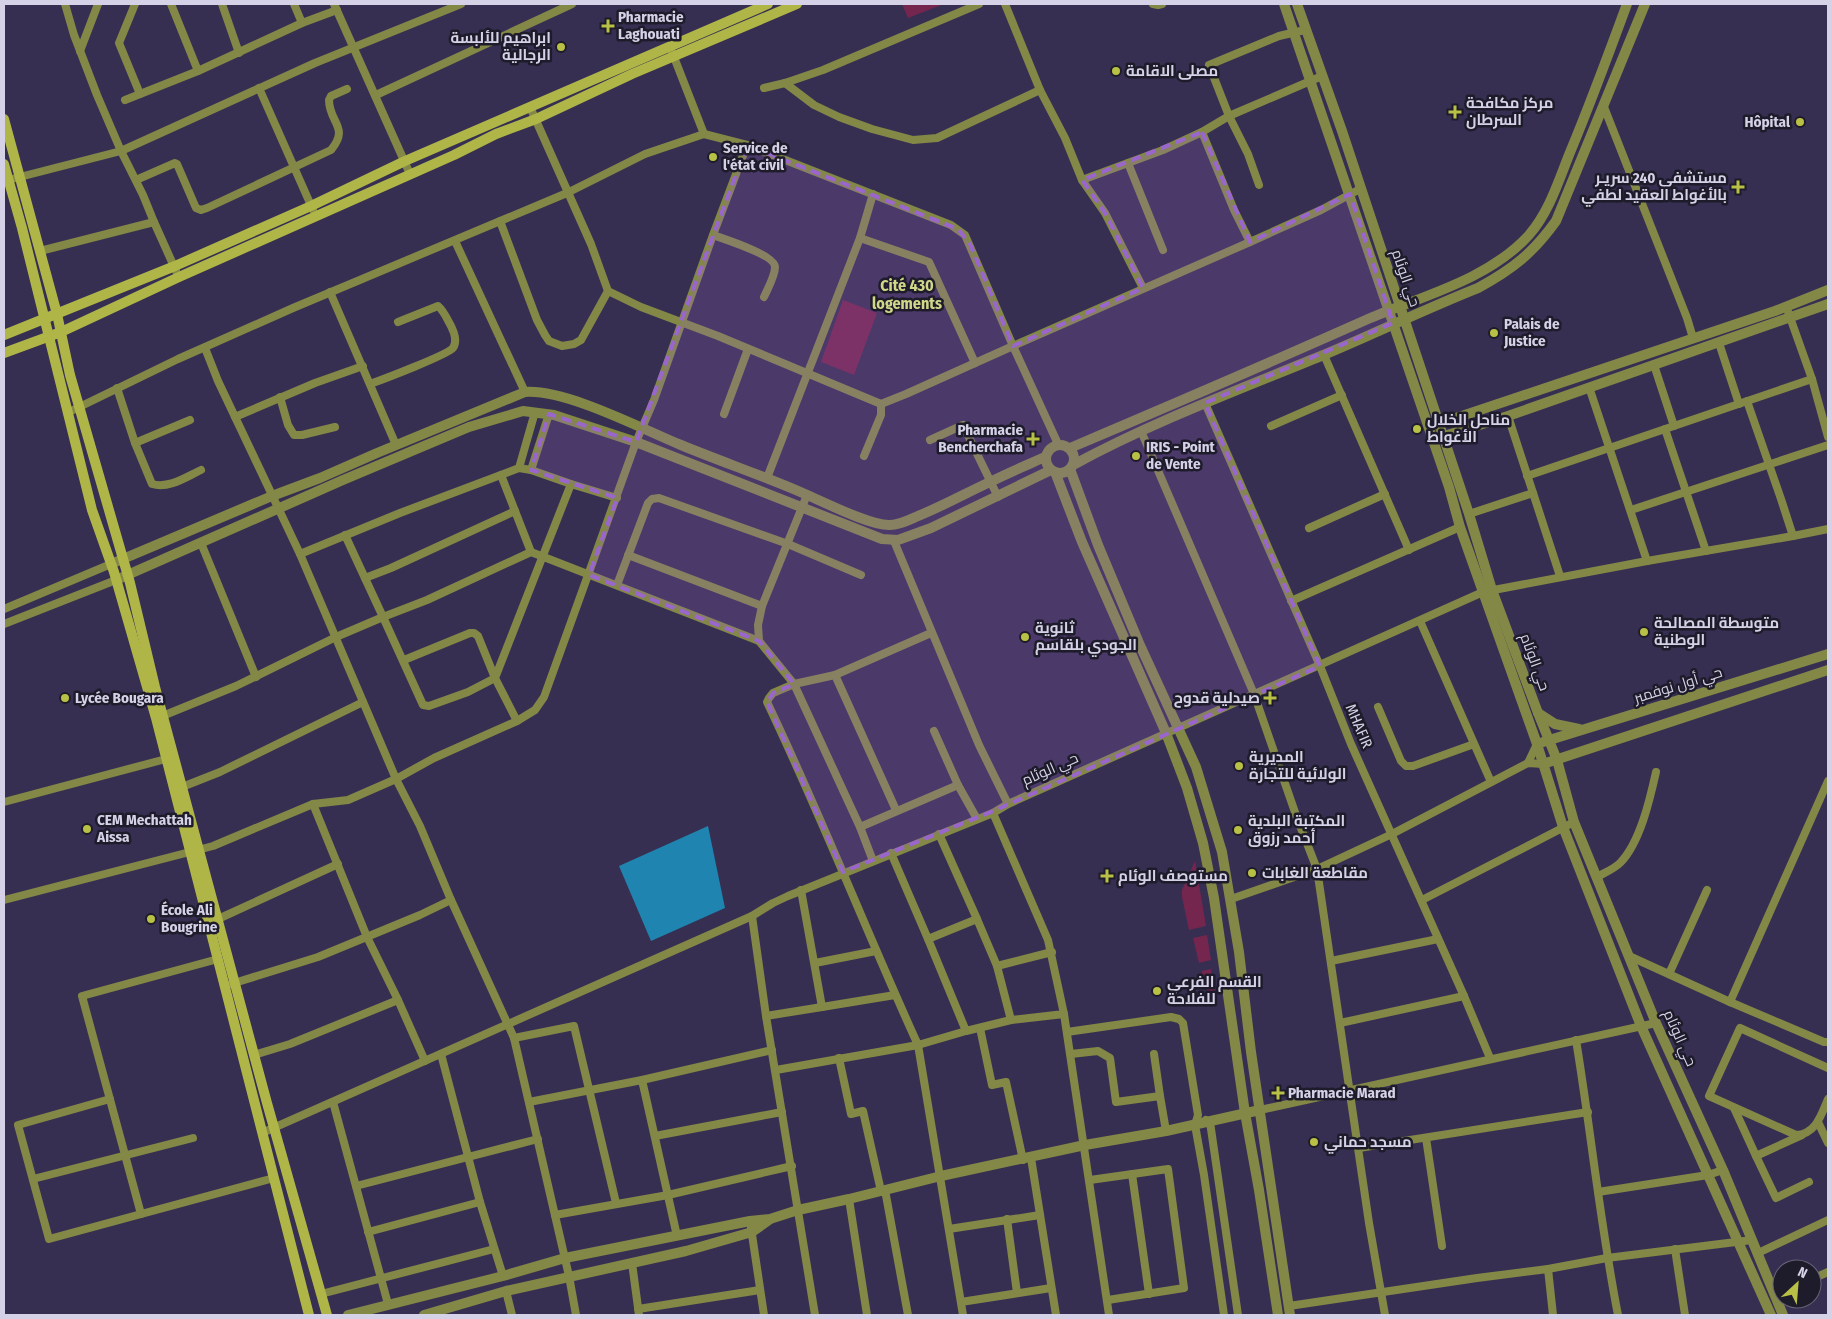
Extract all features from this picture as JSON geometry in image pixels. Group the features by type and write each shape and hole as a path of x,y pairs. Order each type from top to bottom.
{"main road":[{"path":"4,353 61,332 496,134 536,119 768,4"},
{"path":"4,335 175,266 311,206 405,161 530,107 797,4"},
{"path":"4,119 57,314 70,375 127,575 159,717 166,759 218,919 229,984 262,1133 310,1315"},
{"path":"4,164 69,412 92,510 182,787 218,959 229,984 254,1055 327,1315"}],"street":[{"path":"65,4 80,51 121,151 179,277"},
{"path":"80,51 98,4"},
{"path":"136,4 119,43 140,94"},
{"path":"171,4 198,71"},
{"path":"222,4 239,53"},
{"path":"294,4 302,23"},
{"path":"8,180 121,151 315,62 460,4"},
{"path":"376,95 572,4"},
{"path":"764,88 823,70 979,4"},
{"path":"1005,4 1040,90 1065,138 1082,180 1105,213 1143,288"},
{"path":"1152,4 1158,6 1162,4"},
{"name":"حي الوئام","path":"1284,4 1428,427 1438,438 1469,514 1487,591 1563,827 1641,1026 1771,1315"},
{"name":"حي الوئام","path":"1297,4 1438,423 1438,438 1460,527 1558,760 1574,822 1656,1023 1724,1170 1752,1240 1772,1281"},
{"path":"1070,448 1389,310 1449,287 1476,274 1512,250 1530,234 1544,214 1561,177 1627,4"},
{"path":"4,624 201,544 343,480 469,427 523,411 549,414 636,442 882,539 894,541 931,528 1053,471 1063,473 1105,448 1142,431 1478,288 1500,276 1521,261 1540,243 1556,221 1645,4"},
{"path":"125,100 239,53 336,7 410,174"},
{"path":"1259,186 1248,154 1229,116 1209,65 1279,36 1305,30"},
{"path":"672,52 704,134"},
{"path":"1082,180 1163,150 1202,132 1229,116 1322,76"},
{"path":"785,83 814,105 839,117 872,129 912,140 937,138 1040,90"},
{"path":"259,88 315,217"},
{"path":"136,180 175,163 192,201 196,208 201,210 331,150 338,142 339,130 329,100 331,96 347,89"},
{"path":"530,107 591,244 608,291 641,307 881,404 1250,242 1321,210 1360,189"},
{"path":"1604,107 1687,318 1693,338"},
{"path":"1202,132 1234,210 1250,242"},
{"path":"69,412 117,388 330,292 567,193 645,154 704,134 747,146 873,194 952,225 965,236 1012,346 1058,444"},
{"path":"4,900 232,839 313,804 348,800 396,779 434,758 517,722 535,710 544,697 590,575 636,442 643,429 747,146"},
{"path":"1128,163 1162,250"},
{"path":"768,478 860,238 873,194"},
{"path":"500,221 537,320 549,341 562,346 574,344 581,340 608,291"},
{"path":"40,251 154,222"},
{"path":"713,235 764,255 774,261 774,272 764,297"},
{"path":"860,238 929,262 975,364"},
{"path":"455,241 525,392"},
{"path":"1428,427 1693,338 1828,290"},
{"path":"330,292 396,445"},
{"path":"1438,438 1508,416 1828,304"},
{"path":"370,384 424,362 450,350 454,346 456,339 453,329 438,306 398,322"},
{"path":"1786,306 1812,379 1828,438"},
{"path":"1719,342 1770,464 1792,536"},
{"path":"205,348 235,417 300,554 396,779 420,826 451,900 514,1038 565,1258 576,1315"},
{"path":"724,414 748,349"},
{"path":"1324,355 1409,550"},
{"path":"1654,364 1674,426"},
{"path":"235,417 280,397 363,366"},
{"path":"1527,476 1812,379"},
{"path":"1589,387 1647,561"},
{"path":"117,388 135,442 152,484 160,486 170,484 202,470"},
{"path":"4,609 525,392 548,394 608,414 877,524 889,525 903,522 942,507 990,482 1046,457"},
{"path":"1271,426 1342,396"},
{"path":"280,397 288,425 294,435 302,435 335,427"},
{"name":"MHAFIR","path":"1206,403 1320,666 1351,744 1422,900 1490,1058"},
{"path":"864,456 881,415 881,404"},
{"path":"520,468 535,412"},
{"path":"531,470 549,414"},
{"path":"1508,416 1560,576"},
{"path":"135,442 190,420"},
{"path":"930,440 963,425 998,496"},
{"path":"1665,429 1706,551"},
{"path":"1142,431 1254,694 1297,818 1317,869 1369,1223 1385,1315"},
{"path":"1278,1315 1245,1113 1212,889 1203,843 1187,788 1166,733 1053,471 1046,462 1050,448 1058,444 1070,448 1074,456 1072,467 1098,544 1196,767 1222,852 1231,899 1290,1311 1382,1293 1548,1269 1607,1258 1737,1240 1752,1240"},
{"path":"1630,510 1828,445"},
{"path":"300,554 520,468 617,498"},
{"path":"501,475 531,552"},
{"path":"345,535 404,660 421,701 423,705 428,706 468,692 495,678 571,484"},
{"path":"1469,514 1533,493"},
{"path":"1309,528 1385,494"},
{"path":"759,641 758,625 762,606 807,495"},
{"path":"617,585 648,503 652,499 659,498 788,544 861,575"},
{"path":"365,578 392,568 515,512"},
{"path":"1291,601 1460,527"},
{"path":"1487,591 1560,576 1828,529"},
{"path":"894,541 979,745 1008,804"},
{"path":"201,544 256,677"},
{"path":"159,717 256,677 336,637 427,600 531,552 759,641 794,684 860,827 873,861"},
{"path":"628,556 762,606"},
{"name":"حي الوئام","path":"262,1133 752,916 773,903 801,890 993,813 1008,804 1487,591"},
{"path":"1420,621 1491,782"},
{"path":"404,660 474,633 478,636 495,678 517,722"},
{"path":"931,633 835,675 794,684 773,694 768,698 767,702 918,1044 963,1315"},
{"name":"حي أول نوفمبر","path":"1537,744 1828,654"},
{"path":"1231,899 1317,869 1392,834 1528,763 1543,764 1558,760 1828,670"},
{"path":"835,675 896,810"},
{"path":"182,787 229,768 362,702"},
{"path":"1378,707 1401,761 1406,766 1413,766 1474,744"},
{"path":"1538,713 1555,724 1568,728 1585,729"},
{"path":"934,730 958,784 977,819"},
{"path":"1528,763 1537,744"},
{"path":"4,802 166,759"},
{"path":"1597,878 1619,864 1627,854 1647,811 1656,772"},
{"path":"1730,1002 1828,781"},
{"path":"860,827 958,784"},
{"path":"313,804 367,937 425,1061"},
{"path":"993,813 1052,952 1071,1054 1110,1315"},
{"path":"1422,900 1574,822"},
{"path":"939,834 997,966 1011,1020"},
{"path":"891,853 966,1031"},
{"path":"218,919 338,864"},
{"path":"801,890 822,1007"},
{"path":"1669,974 1707,890"},
{"path":"229,984 318,957 451,900"},
{"path":"752,916 766,1016 815,1315"},
{"path":"928,939 977,919"},
{"path":"1331,961 1438,939"},
{"path":"815,963 876,951"},
{"path":"997,966 1052,952"},
{"path":"1629,956 1730,1002 1824,1042 1828,1042"},
{"path":"141,1214 82,996 218,959"},
{"path":"766,1016 895,995"},
{"path":"1340,1023 1464,996"},
{"path":"254,1055 308,1037 398,1000"},
{"path":"776,1070 918,1044 1011,1020 1064,1014"},
{"path":"1067,1032 1171,1017 1179,1019 1184,1026 1224,1315"},
{"path":"348,1315 503,1276 565,1258 750,1221 770,1219 798,1210 941,1176 1085,1145 1166,1131 1196,1120 1210,1122 1350,1089 1656,1023"},
{"path":"514,1038 574,1026 616,1203"},
{"path":"980,1028 992,1085 1006,1082 1027,1159 1040,1215 1056,1315"},
{"path":"1803,1134 1796,1134 1709,1096 1740,1028 1828,1068"},
{"path":"1576,1040 1588,1112 1607,1258 1618,1315"},
{"path":"529,1102 642,1080 772,1050"},
{"path":"1071,1054 1098,1051 1110,1058 1116,1102 1160,1096"},
{"path":"441,1054 480,1202 503,1276"},
{"path":"1154,1054 1166,1131"},
{"path":"839,1058 851,1114 863,1111 883,1190 908,1315"},
{"path":"642,1080 677,1236"},
{"path":"1756,1156 1813,1129 1828,1099"},
{"path":"110,1100 18,1125 49,1239 274,1178"},
{"path":"333,1102 388,1304"},
{"path":"1734,1108 1776,1198 1809,1182"},
{"path":"655,1136 782,1112"},
{"path":"1359,1148 1588,1112"},
{"path":"1210,1122 1238,1315"},
{"path":"1818,1122 1828,1143"},
{"path":"33,1179 193,1138"},
{"path":"1426,1138 1442,1246"},
{"path":"356,1186 538,1139"},
{"path":"555,1215 668,1195 792,1166"},
{"path":"1090,1180 1168,1169 1184,1288 1108,1300"},
{"path":"1598,1192 1708,1175 1724,1170"},
{"path":"1132,1174 1149,1294"},
{"path":"849,1199 867,1315"},
{"path":"368,1232 480,1202"},
{"path":"949,1229 1040,1215"},
{"path":"424,1315 506,1291 686,1251 752,1232 770,1219"},
{"path":"1007,1219 1017,1292"},
{"path":"1758,1253 1828,1220"},
{"path":"750,1221 764,1315"},
{"path":"321,1294 494,1249"},
{"path":"1675,1249 1685,1315"},
{"path":"632,1263 638,1312 760,1290"},
{"path":"1548,1269 1553,1315"},
{"path":"961,1302 1051,1288"},
{"path":"506,1291 512,1315"}],"highlighted area":[{"path":"1202,132 1250,242 1350,194 1393,323 1205,403 1320,666 998,809 843,872 767,702 773,693 794,684 777,661 759,641 589,575 617,498 531,470 549,414 636,442 747,145 958,229 970,244 1013,346 1143,288 1105,213 1082,180"}],"shaded area":[{"path":"902,4 944,4 908,18"},
{"path":"843,300 877,313 854,375 821,362"},
{"path":"1195,861 1206,926 1189,930 1182,890"},
{"path":"1207,935 1211,960 1199,963 1193,938"},
{"path":"1211,969 1216,999 1214,1001 1210,999 1202,973 1202,971"}],"water":[{"path":"708,826 725,908 651,941 619,866"}],"place":[{"name":"Pharmacie Laghouati","path":"608,26"},
{"name":"ابراهيم للألبسة الرجالية","path":"561,47"},
{"name":"مصلى الاقامة","path":"1116,71"},
{"name":"مركز مكافحة السرطان","path":"1455,112"},
{"name":"Hôpital","path":"1800,122"},
{"name":"Service de l'état civil","path":"713,157"},
{"name":"مستشفى 240 سريـر بالأغواط العقيد لطفي","path":"1738,187"},
{"name":"Palais de Justice","path":"1494,333"},
{"name":"مناحل الخلال الأغواط","path":"1417,429"},
{"name":"Pharmacie Bencherchafa","path":"1033,439"},
{"name":"IRIS - Point de Vente","path":"1136,456"},
{"name":"متوسطة المصالحة الوطنية","path":"1644,632"},
{"name":"ثانوية الجودي بلقاسم","path":"1025,637"},
{"name":"Lycée Bougara","path":"65,698"},
{"name":"صيدلية قدوح","path":"1270,698"},
{"name":"المديرية الولائية للتجارة","path":"1239,766"},
{"name":"CEM Mechattah Aissa","path":"87,829"},
{"name":"المكتبة البلدية أحمد رزوق","path":"1238,830"},
{"name":"مقاطعة الغابات","path":"1252,873"},
{"name":"مستوصف الوئام","path":"1107,876"},
{"name":"École Ali Bougrine","path":"151,919"},
{"name":"القسم الفرعي للفلاحة","path":"1157,991"},
{"name":"Pharmacie Marad","path":"1278,1093"},
{"name":"مسجد حماني","path":"1314,1142"}],"district":[{"name":"Cité 430 logements","path":"907,294"}]}
